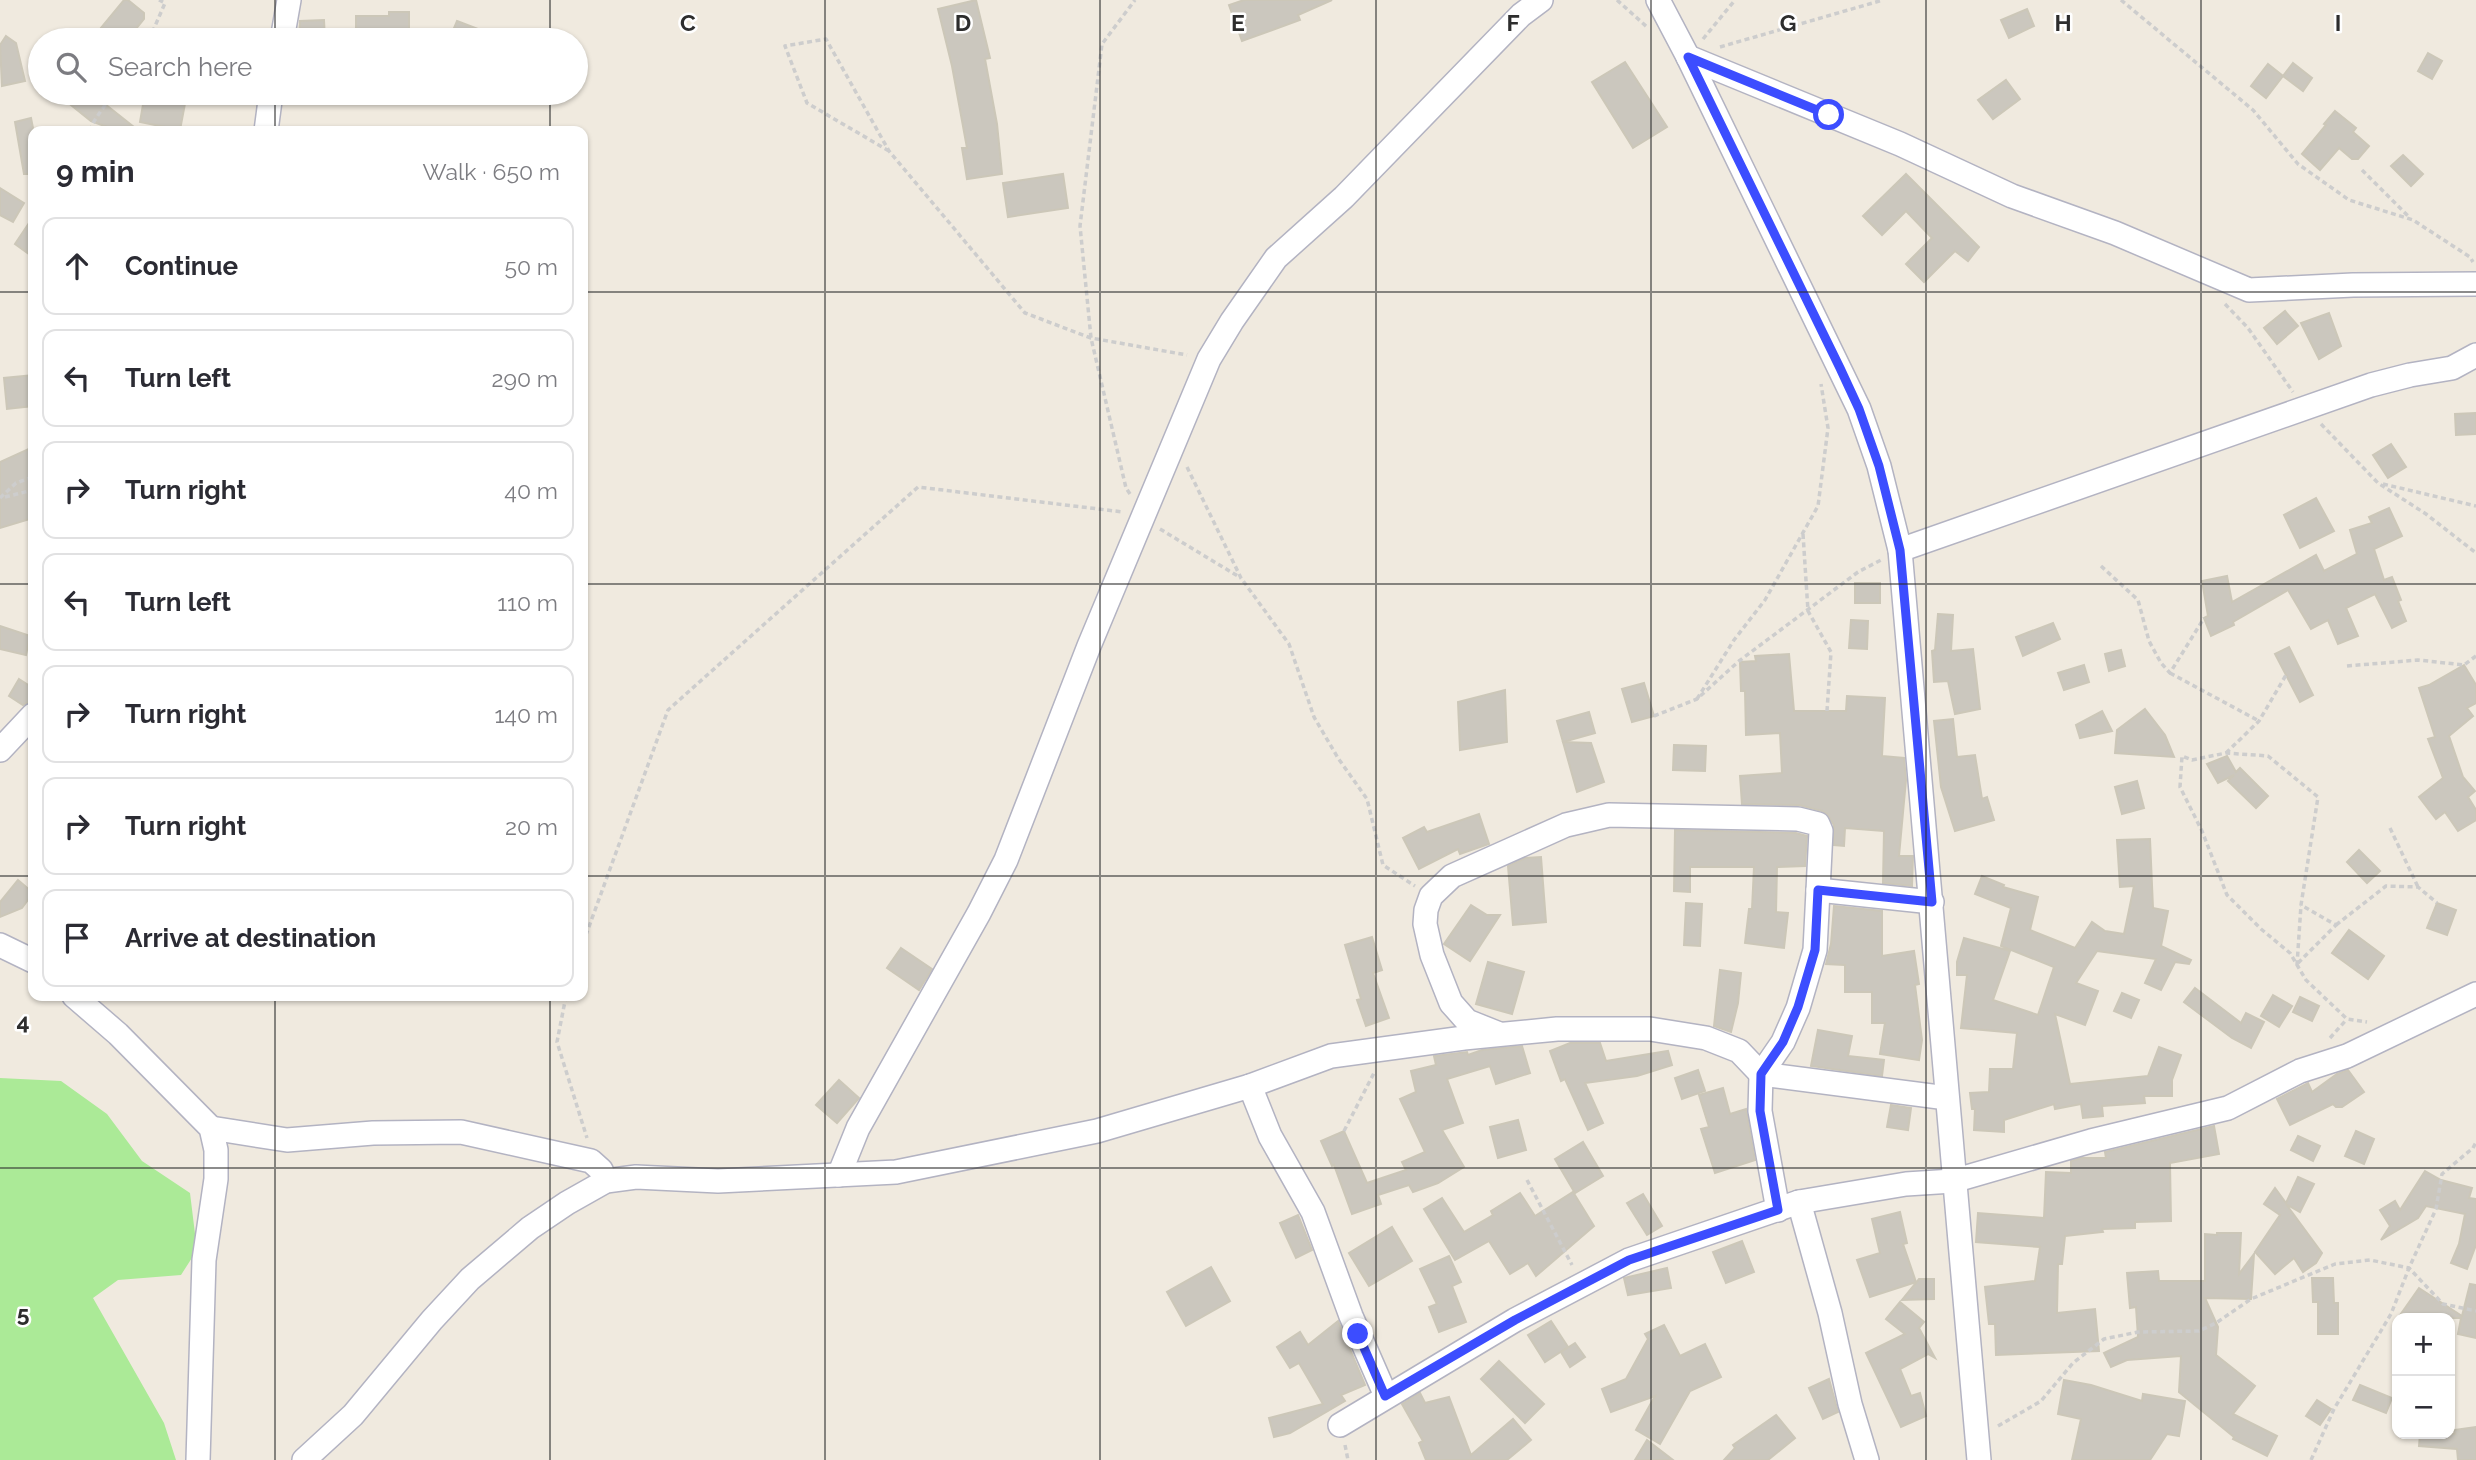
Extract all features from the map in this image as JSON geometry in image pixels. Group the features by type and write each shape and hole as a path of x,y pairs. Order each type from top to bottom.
{"street":[{"path":"284,28 289,0"},
{"path":"839,1175 858,1128 979,914 1006,860 1089,646 1209,359 1276,258 1344,197 1521,15 1541,0"},
{"path":"1658,0 1859,409 1879,466 1900,550 1978,1449"},
{"path":"1688,57 1900,144 2000,191 2115,233 2249,290 2353,285 2476,284"},
{"path":"267,126 269,105"},
{"path":"1900,550 2371,386 2410,375 2452,368 2476,355"},
{"path":"0,750 28,720"},
{"path":"1499,1035 1467,1021 1451,1003 1432,955 1425,925 1426,910 1431,896 1452,876 1566,825 1609,815 1680,815 1811,821 1818,824 1821,831 1815,950 1798,1007 1783,1042 1761,1074 1760,1111 1788,1206 1830,1313 1850,1404 1867,1460"},
{"path":"1818,890 1932,902"},
{"path":"0,945 28,959"},
{"path":"1340,1425 1385,1396 1583,1283 1629,1260 1788,1206 1906,1184 1953,1181 2091,1141 2228,1108 2300,1071 2347,1056 2476,994"},
{"path":"80,1001 118,1034 211,1128 216,1150 216,1179 203,1271 198,1460"},
{"path":"304,1460 353,1415 470,1279 530,1228 606,1181 636,1177 718,1181 896,1172 1097,1131 1250,1086 1331,1056 1398,1046 1557,1030 1650,1030 1695,1036 1739,1051 1761,1074 1947,1098"},
{"path":"1250,1086 1270,1136 1313,1212 1350,1316 1385,1396"},
{"path":"211,1128 287,1140 373,1133 461,1132 591,1161 601,1170 606,1181"}],"path":[{"path":"154,28 164,3 159,0"},
{"path":"1135,0 1102,44 1080,226 1091,338 1126,488 1145,515 1162,530 1241,578"},
{"path":"1688,57 1735,0"},
{"path":"1688,57 1883,0"},
{"path":"2121,0 2253,110 2298,164 2349,200 2413,220"},
{"path":"889,151 807,103 785,46 826,39 889,151 1025,313 1091,338 1209,359"},
{"path":"92,126 107,105"},
{"path":"2362,170 2413,220 2470,257 2476,267"},
{"path":"1697,699 1734,640 1765,600 1818,506 1828,428 1820,378"},
{"path":"1175,444 1241,578 1289,644 1314,717 1367,799 1383,865 1431,896"},
{"path":"1,498 16,483 28,479"},
{"path":"2378,483 2476,506"},
{"path":"588,929 668,710 918,487 1145,515"},
{"path":"1,498 28,491"},
{"path":"1803,532 1808,611 1830,652 1828,711"},
{"path":"1654,716 1697,699 1739,661 1858,572 1900,550"},
{"path":"2101,566 2138,600 2149,641 2170,673 2259,721"},
{"path":"2170,673 2204,618"},
{"path":"2347,666 2418,660 2464,665 2476,656"},
{"path":"2226,753 2259,721 2286,675"},
{"path":"2297,965 2301,905 2318,797 2268,756 2226,753 2192,760 2182,756 2180,787 2202,831 2227,895 2260,929 2290,953 2297,965 2306,980 2347,1019"},
{"path":"2390,828 2418,887 2437,903"},
{"path":"2297,965 2336,925 2386,886 2418,887"},
{"path":"2301,905 2336,925"},
{"path":"565,1001 557,1042 591,1152 591,1161"},
{"path":"1344,1131 1376,1070"},
{"path":"2311,1460 2334,1409 2391,1314 2436,1209 2442,1174 2473,1148 2476,1142"},
{"path":"1527,1180 1583,1283"},
{"path":"1978,1449 2041,1401 2073,1363 2104,1339 2138,1332 2199,1331 2251,1300 2335,1264 2370,1260 2409,1268 2444,1304 2476,1311"}],"green space":[{"path":"0,1078 61,1081 107,1114 142,1161 190,1193 197,1250 181,1275 118,1280 93,1298 164,1423 176,1460 0,1460"}],"building":[{"path":"124,0 128,0 144,13 144,19 137,28 101,28"},
{"path":"976,0 990,58 985,59 997,124 1002,174 967,179 962,148 967,148 938,9"},
{"path":"1244,0 1332,0 1298,15 1300,20 1242,41 1229,5"},
{"path":"2027,9 2034,26 2009,38 2001,20"},
{"path":"389,12 409,12 409,28 356,28 356,16 389,16"},
{"path":"324,20 324,28 300,28 300,21"},
{"path":"457,21 475,28 454,28"},
{"path":"6,36 16,43 25,81 2,86 0,45"},
{"path":"2428,53 2442,61 2432,79 2418,71"},
{"path":"1625,62 1667,127 1633,148 1592,82"},
{"path":"2293,63 2312,78 2303,91 2283,76"},
{"path":"2268,64 2283,76 2266,98 2251,86"},
{"path":"2006,80 2020,99 1993,119 1978,100"},
{"path":"71,105 106,105 133,126 104,126 91,121"},
{"path":"143,105 185,105 181,126 140,122"},
{"path":"2335,111 2356,128 2353,132 2369,146 2358,159 2352,159 2339,148 2320,170 2302,154"},
{"path":"31,118 33,126 28,126 28,174 24,174 15,122"},
{"path":"2403,155 2423,174 2411,186 2391,166"},
{"path":"1063,174 1068,208 1008,217 1003,183"},
{"path":"1906,174 1979,247 1968,261 1955,251 1924,282 1906,264 1932,238 1906,211 1882,235 1863,216"},
{"path":"0,188 24,203 13,222 0,215"},
{"path":"28,224 28,253 15,244"},
{"path":"2285,311 2298,326 2277,344 2264,328"},
{"path":"2329,313 2341,346 2319,359 2301,323"},
{"path":"28,376 28,407 7,409 4,378"},
{"path":"2476,413 2476,434 2456,435 2455,414"},
{"path":"2391,444 2406,467 2388,478 2373,455"},
{"path":"28,449 28,520 0,528 0,462"},
{"path":"2316,498 2334,531 2300,548 2284,515"},
{"path":"2389,508 2402,536 2374,549 2384,580 2392,577 2406,621 2392,628 2375,594 2346,608 2358,636 2338,644 2328,620 2311,629 2288,590 2233,622 2234,625 2211,636 2204,618 2208,616 2202,581 2227,576 2232,602 2316,555 2324,571 2357,554 2350,530 2372,523 2369,517"},
{"path":"1855,583 1880,583 1880,603 1855,603"},
{"path":"1938,614 1953,615 1951,651 1973,649 1980,709 1955,714 1948,681 1934,682 1932,651 1935,650"},
{"path":"1851,620 1868,621 1867,649 1849,648"},
{"path":"2053,623 2060,639 2023,656 2016,637"},
{"path":"0,626 28,635 26,655 0,649"},
{"path":"2289,647 2313,695 2300,702 2275,654"},
{"path":"2121,650 2125,666 2109,671 2105,654"},
{"path":"1789,654 1794,711 1846,711 1847,696 1885,698 1882,756 1904,758 1906,780 1899,856 1913,856 1912,886 1883,883 1884,831 1845,828 1844,846 1834,845 1834,825 1822,811 1799,805 1742,804 1740,776 1782,773 1780,733 1746,735 1745,691 1741,691 1740,662 1756,661 1755,656"},
{"path":"2084,665 2089,682 2064,690 2058,673"},
{"path":"2464,665 2476,685 2476,703 2467,708 2473,716 2449,736 2463,777 2475,791 2468,797 2476,810 2476,820 2458,831 2445,812 2436,819 2419,797 2443,778 2428,739 2435,737 2419,688"},
{"path":"19,679 28,685 28,702 23,705 9,696"},
{"path":"1644,683 1654,716 1632,722 1622,689"},
{"path":"1505,690 1507,742 1460,750 1458,702"},
{"path":"2145,709 2165,735 2174,757 2115,753 2117,730"},
{"path":"2102,711 2112,731 2080,738 2076,725"},
{"path":"1589,712 1595,733 1563,742 1557,721"},
{"path":"1953,719 1957,757 1975,755 1982,799 1987,797 1994,820 1955,831 1941,787 1934,721"},
{"path":"1563,742 1591,743 1604,782 1577,792"},
{"path":"1674,745 1706,746 1705,771 1673,770"},
{"path":"2227,756 2236,772 2240,768 2268,796 2256,808 2228,781 2234,775 2218,783 2207,764"},
{"path":"2137,781 2144,808 2122,814 2115,787"},
{"path":"1479,814 1489,844 1460,854 1458,849 1419,869 1403,838 1424,827 1427,832"},
{"path":"1675,830 1796,833 1807,836 1805,866 1777,867 1776,912 1788,913 1784,948 1745,943 1749,909 1752,909 1754,867 1690,867 1690,892 1674,891"},
{"path":"2150,839 2153,908 2168,911 2161,946 2191,960 2189,964 2175,962 2161,990 2145,983 2156,959 2097,951 2076,983 2098,991 2085,1025 2055,1014 2070,1084 2148,1076 2159,1047 2181,1055 2172,1080 2172,1096 2144,1096 2145,1103 2102,1106 2103,1116 2083,1118 2081,1104 2055,1109 2054,1104 2004,1120 2004,1132 1974,1130 1975,1109 1972,1109 1970,1093 1989,1092 1990,1069 2013,1069 2017,1033 1961,1028 1967,975 1957,975 1957,962 1964,938 2010,951 1993,1000 2038,1015 2054,967 2001,946 2011,908 1975,894 1982,876 2004,885 2003,887 2038,897 2030,930 2075,948 2092,922 2105,931 2124,934 2134,886 2120,887 2117,840"},
{"path":"2359,850 2380,871 2367,883 2347,862"},
{"path":"1541,857 1546,922 1513,925 1508,866 1525,858"},
{"path":"18,880 28,889 28,900 22,908 0,917 0,902"},
{"path":"1686,903 1702,904 1700,946 1684,945"},
{"path":"2437,903 2456,910 2447,935 2427,928"},
{"path":"1471,905 1487,915 1500,915 1470,961 1444,944"},
{"path":"1834,906 1882,911 1882,956 1914,951 1922,1040 1919,1060 1880,1054 1885,1023 1872,1023 1872,992 1845,992 1845,965 1826,964 1831,944"},
{"path":"2349,930 2384,956 2368,979 2332,953"},
{"path":"1372,937 1382,970 1373,973 1389,1018 1366,1026 1357,1000 1361,999 1345,945"},
{"path":"901,948 932,969 919,990 887,968"},
{"path":"1488,962 1524,972 1512,1014 1476,1004"},
{"path":"1720,970 1741,973 1731,1032 1714,1026"},
{"path":"2195,988 2241,1023 2246,1013 2264,1022 2251,1048 2232,1038 2184,1002"},
{"path":"2122,993 2139,1000 2131,1018 2114,1011"},
{"path":"2273,995 2292,1006 2279,1027 2261,1016"},
{"path":"2300,997 2319,1006 2312,1021 2293,1012"},
{"path":"1818,1030 1852,1036 1848,1056 1884,1060 1882,1076 1811,1066"},
{"path":"1570,1043 1600,1043 1606,1061 1668,1051 1672,1065 1637,1076 1585,1083 1603,1123 1588,1130 1565,1079 1561,1081 1550,1051"},
{"path":"1522,1046 1530,1073 1496,1084 1490,1066 1447,1079 1463,1123 1442,1130 1464,1167 1438,1183 1413,1192 1409,1185 1378,1195 1381,1204 1352,1214 1334,1165 1332,1166 1321,1141 1344,1131 1367,1183 1406,1170 1402,1162 1425,1152 1400,1099 1416,1092 1411,1071 1436,1065 1434,1056 1467,1052 1468,1055 1482,1050"},
{"path":"1698,1070 1705,1091 1682,1099 1675,1078"},
{"path":"2348,1070 2364,1092 2342,1107 2333,1104 2290,1125 2277,1099 2308,1083 2312,1092 2337,1074"},
{"path":"839,1080 859,1098 837,1123 816,1105"},
{"path":"1723,1088 1730,1114 1746,1109 1755,1160 1715,1173 1701,1129 1709,1127 1699,1095"},
{"path":"1891,1105 1911,1108 1908,1130 1887,1127"},
{"path":"1518,1120 1526,1150 1498,1158 1490,1127"},
{"path":"2214,1126 2219,1154 2170,1163 2171,1221 2135,1222 2135,1228 2102,1229 2103,1232 2065,1236 2062,1264 2058,1264 2057,1313 2095,1309 2099,1351 1996,1355 1995,1324 1989,1324 1985,1287 2035,1281 2040,1247 1976,1242 1978,1213 2044,1218 2046,1172 2071,1173 2071,1161 2081,1158 2106,1158 2105,1152"},
{"path":"2356,1131 2374,1139 2364,1164 2345,1156"},
{"path":"2298,1136 2320,1146 2313,1161 2291,1150"},
{"path":"1583,1142 1603,1176 1575,1193 1555,1159"},
{"path":"2425,1171 2441,1180 2472,1188 2469,1198 2476,1199 2476,1245 2467,1269 2451,1263 2459,1244 2465,1214 2426,1206 2418,1218 2381,1240 2390,1226 2380,1210 2395,1201 2400,1210"},
{"path":"2298,1177 2314,1184 2300,1212 2286,1204 2322,1253 2316,1263 2303,1272 2294,1258 2275,1274 2255,1252 2280,1215 2264,1204 2275,1188 2286,1203"},
{"path":"1573,1192 1594,1226 1536,1276 1528,1263 1510,1274 1489,1241 1455,1260 1424,1209 1442,1198 1464,1232 1493,1215 1491,1211 1520,1193 1535,1216"},
{"path":"1643,1194 1662,1226 1647,1235 1627,1203"},
{"path":"1900,1212 1907,1243 1903,1244 1916,1282 1870,1297 1857,1260 1880,1253 1872,1219"},
{"path":"1298,1215 1312,1250 1296,1258 1280,1223"},
{"path":"1392,1227 1412,1261 1369,1286 1349,1253"},
{"path":"2241,1233 2239,1274 2254,1254 2251,1299 2205,1298 2218,1327 2216,1355 2255,1386 2233,1414 2277,1436 2267,1456 2233,1439 2234,1437 2179,1392 2181,1356 2127,1360 2111,1367 2104,1353 2138,1337 2136,1307 2130,1308 2127,1273 2158,1271 2159,1281 2205,1281 2205,1234"},
{"path":"1742,1241 1754,1272 1726,1283 1713,1252"},
{"path":"1449,1256 1461,1282 1452,1286 1466,1322 1439,1332 1429,1307 1437,1304 1420,1269"},
{"path":"1211,1267 1230,1301 1186,1326 1167,1292"},
{"path":"1667,1268 1671,1288 1628,1295 1624,1278"},
{"path":"2312,1278 2333,1278 2334,1303 2338,1303 2338,1334 2318,1334 2318,1302 2313,1302"},
{"path":"1919,1279 1934,1279 1934,1299 1902,1300"},
{"path":"2470,1284 2476,1285 2476,1338 2458,1334 2461,1318 2455,1318 2455,1313 2402,1313 2419,1288 2462,1316"},
{"path":"1900,1302 1924,1322 1919,1328 1935,1358 1928,1354 1900,1369 1911,1396 1920,1393 1926,1416 1901,1427 1866,1353 1905,1334 1886,1319"},
{"path":"1338,1321 1365,1385 1341,1395 1345,1401 1290,1433 1274,1437 1269,1418 1323,1404 1299,1363 1290,1368 1277,1347 1300,1332 1308,1345"},
{"path":"1551,1321 1568,1347 1545,1362 1528,1335"},
{"path":"1664,1325 1680,1356 1705,1344 1721,1377 1690,1391 1660,1444 1636,1430 1655,1396 1611,1412 1602,1389 1626,1379 1648,1339 1645,1334"},
{"path":"1575,1343 1585,1357 1570,1367 1561,1352"},
{"path":"1499,1361 1544,1404 1525,1423 1481,1379"},
{"path":"1829,1379 1838,1412 1823,1419 1809,1388"},
{"path":"2064,1380 2091,1385 2142,1401 2143,1394 2185,1401 2179,1436 2167,1434 2150,1460 2072,1460 2081,1419 2058,1414"},
{"path":"2360,1385 2392,1398 2386,1413 2353,1400"},
{"path":"1420,1393 1425,1403 1449,1397 1471,1455 1513,1419 1531,1440 1507,1460 1426,1460 1419,1443 1423,1441 1402,1404"},
{"path":"2317,1400 2331,1409 2320,1425 2306,1416"},
{"path":"1776,1415 1795,1438 1768,1460 1724,1460 1735,1448 1733,1445"},
{"path":"2476,1427 2476,1460 2458,1460 2457,1449 2419,1446 2420,1439 2455,1439 2455,1430"},
{"path":"1647,1440 1673,1460 1635,1460"}],"route":[{"path":"1358,1334 1385,1396 1515,1320 1629,1260 1778,1210 1760,1111 1761,1074 1783,1042 1798,1007 1815,950 1818,890 1932,902 1900,550 1879,466 1859,409 1840,368 1688,57 1829,115"}]}
